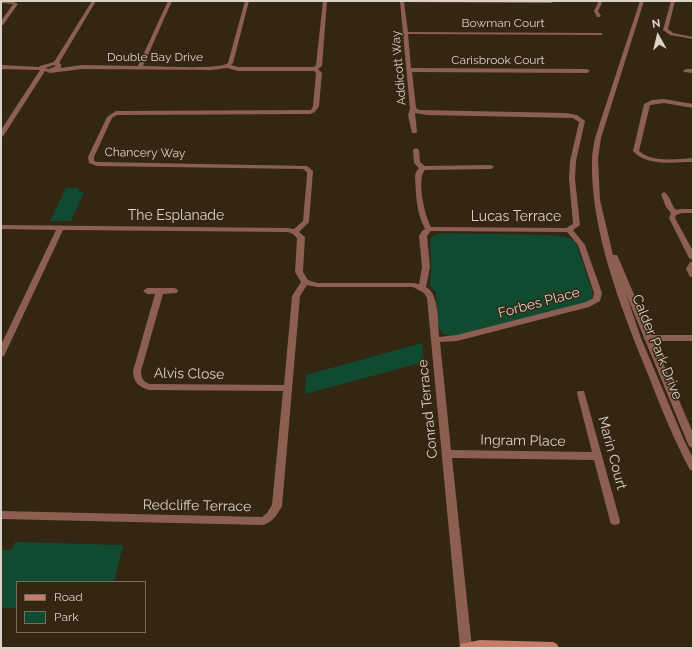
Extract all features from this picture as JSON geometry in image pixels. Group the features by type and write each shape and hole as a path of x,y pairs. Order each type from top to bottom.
{"main road":[{"path":"466,648 480,646 553,648"}],"street":[{"path":"36,82 60,67 57,64 63,50 94,1"},
{"path":"140,67 170,1"},
{"path":"227,66 230,63 247,1"},
{"path":"315,69 319,66 324,1"},
{"path":"402,1 551,2"},
{"name":"Addicott Way","path":"402,1 413,109 411,115 414,132"},
{"path":"599,1 600,3 596,11 599,16"},
{"name":"Calder Park Drive","path":"642,1 598,138 595,158 597,200 618,285 637,338 679,440 693,467"},
{"path":"673,1 665,30 672,34 693,38"},
{"path":"1,2 16,4 1,24"},
{"name":"Bowman Court","path":"405,33 601,34"},
{"path":"1,135 45,67 63,50"},
{"name":"Double Bay Drive","path":"45,67 57,64 82,67"},
{"name":"Double Bay Drive","path":"45,67 54,70 82,67 212,68 227,66 238,69 315,69"},
{"path":"1,67 45,67"},
{"name":"Chancery Way","path":"295,232 306,222 310,171 305,167 97,164 91,162 91,157 110,117 116,113 310,112 316,106 319,73 315,69"},
{"name":"Carisbrook Court","path":"409,70 587,71"},
{"path":"686,71 693,71"},
{"path":"693,106 660,101 652,101 647,104 636,151 639,155 655,159 693,160"},
{"name":"Lucas Terrace","path":"413,109 417,112 427,113 566,115 578,117 582,121 573,161 572,178 577,225 570,229 429,229"},
{"path":"416,150 417,163 423,168 491,167"},
{"path":"295,232 301,237 302,240 299,272 305,282 317,285 422,287 426,267 423,236 429,229 421,212 418,176 419,172 423,168"},
{"path":"664,194 669,207 674,213"},
{"path":"674,213 681,211 693,211"},
{"path":"674,213 672,218 693,258"},
{"name":"The Esplanade","path":"1,227 282,229 295,232"},
{"path":"1,354 60,228"},
{"name":"Forbes Place","path":"435,340 457,338 589,304 597,299 598,293 581,245 570,229"},
{"name":"Calder Park Drive","path":"605,234 692,442"},
{"path":"693,264 690,269 693,275"},
{"name":"Redcliffe Terrace","path":"1,515 263,521 271,516 277,506 296,296 305,282"},
{"name":"Conrad Terrace","path":"422,287 431,296 466,648"},
{"path":"147,291 174,291"},
{"name":"Alvis Close","path":"160,291 137,371 140,383 149,387 287,388"},
{"path":"637,338 693,338"},
{"name":"Marin Court","path":"581,393 615,521"},
{"path":"679,440 692,442"},
{"name":"Ingram Place","path":"447,454 598,456"}],"green space":[{"path":"66,188 80,188 78,192 84,192 71,221 50,221"},
{"path":"441,233 547,235 566,237 573,240 577,246 593,294 590,300 585,303 454,338 442,333 438,324 436,293 430,285 431,238"},
{"path":"422,343 424,362 305,394 306,375"},
{"path":"15,542 123,545 114,581 16,581 16,608 1,608 1,553 2,550 12,550"}]}
